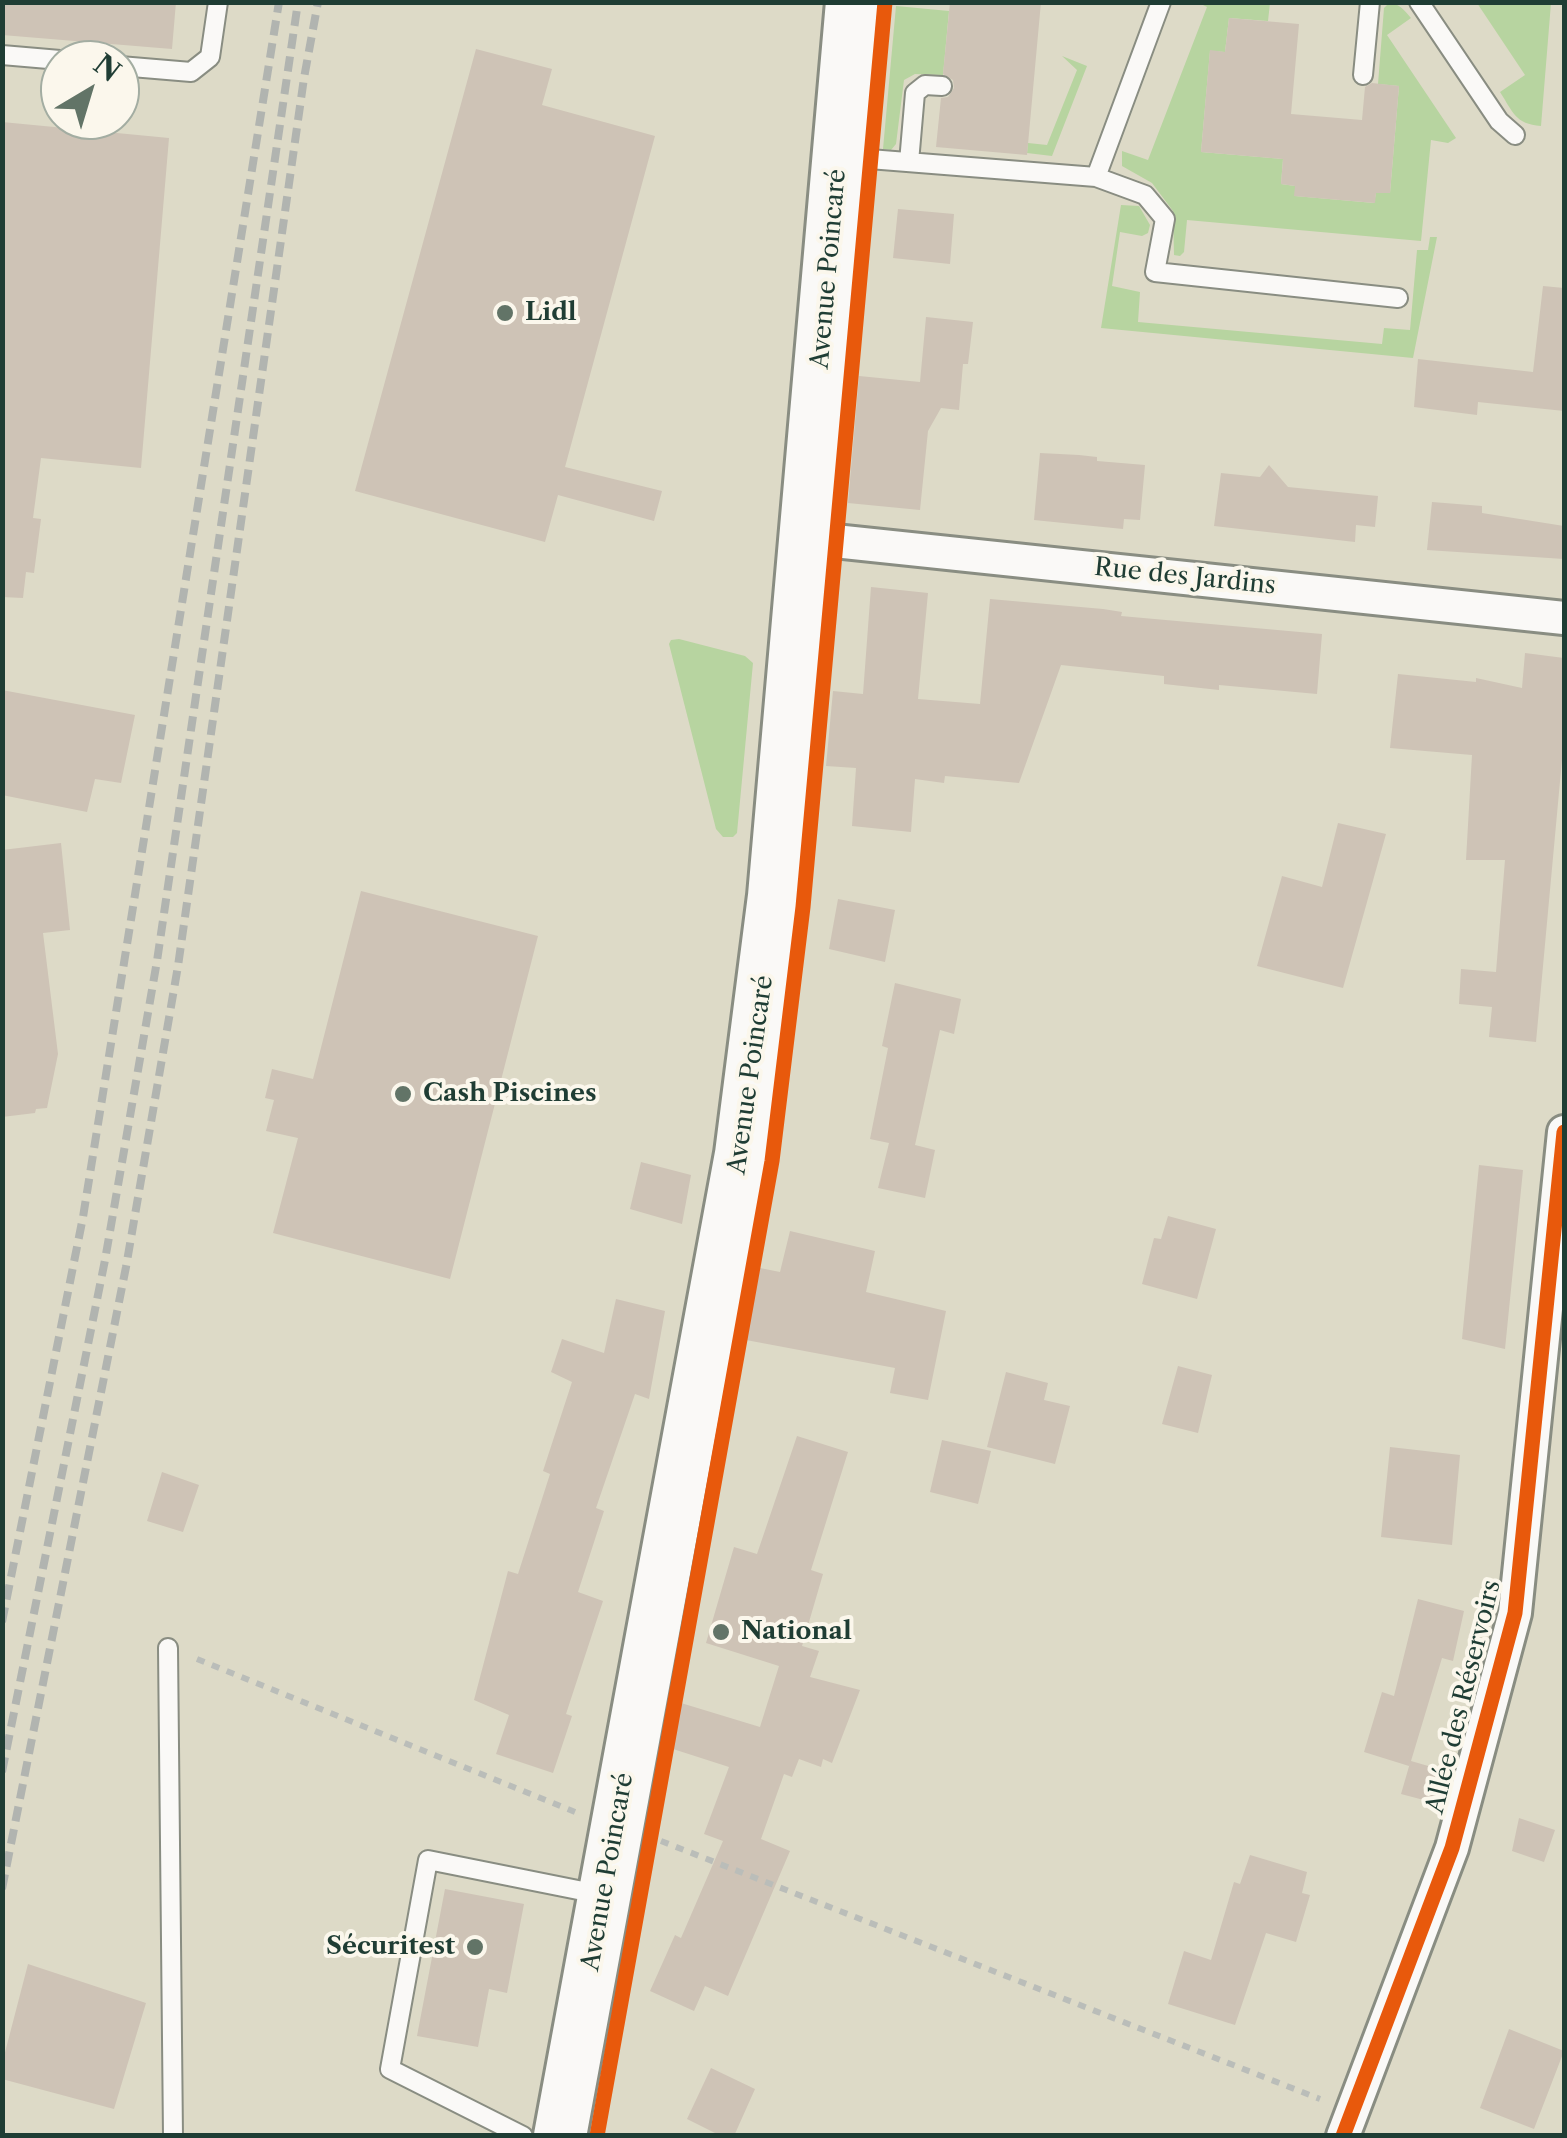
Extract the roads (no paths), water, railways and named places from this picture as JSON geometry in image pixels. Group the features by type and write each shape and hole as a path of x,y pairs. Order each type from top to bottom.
{"main road":[{"name":"Avenue Poincaré","path":"560,2136 603,1895 642,1836 742,1154 774,896 838,157 845,12"}],"street":[{"name":"Rue des Jardins","path":"806,538 1564,618"},
{"name":"Allée des Réservoirs","path":"1348,2123 1452,1848 1515,1614 1564,1132"}],"lane":[{"path":"140,68 191,72 210,58 218,2"},
{"path":"1096,177 1160,2"},
{"path":"1364,75 1370,2"},
{"path":"1419,2 1499,120 1515,135"},
{"path":"2,55 40,58"},
{"path":"909,162 915,94 925,85 942,86"},
{"path":"838,157 1096,177 1145,195 1165,219 1155,272 1398,298"},
{"path":"168,1648 173,2136"},
{"path":"523,2136 390,2069 428,1860 603,1895"}],"railway":[{"path":"2,1622 83,1217 279,2"},
{"path":"2,1772 105,1260 157,961 298,2"},
{"path":"2,1889 126,1267 178,966 318,2"}],"place":[{"name":"Lidl","path":"505,313"},
{"name":"Cash Piscines","path":"403,1094"},
{"name":"National","path":"721,1632"},
{"name":"Sécuritest","path":"475,1947"}]}
